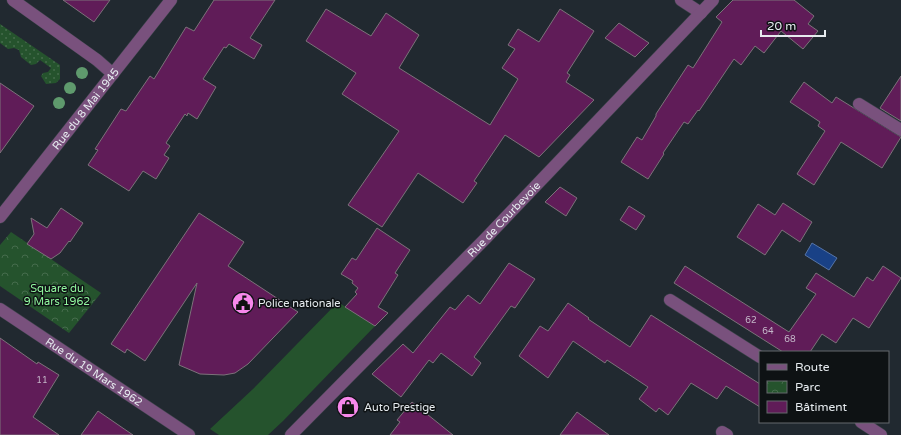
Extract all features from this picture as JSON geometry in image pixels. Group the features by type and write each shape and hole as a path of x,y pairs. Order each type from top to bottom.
{"street":[{"path":"13,0 97,60 113,74"},
{"name":"Rue du 8 Mai 1945","path":"0,217 171,0"},
{"path":"681,0 701,13"},
{"name":"Rue de Courbevoie","path":"291,435 485,239 713,0"},
{"path":"859,104 901,130"},
{"path":"670,300 759,357"},
{"name":"Rue du 19 Mars 1962","path":"0,309 189,435"},
{"path":"863,423 881,435"}],"green space":[{"path":"0,24 60,65 60,79 56,83 46,84 41,76 43,73 48,72 51,68 40,60 36,64 31,65 21,57 19,50 14,48 8,49 0,43"},
{"name":"Square du 9 Mars 1962","path":"11,232 101,293 69,333 0,286 0,245"},
{"path":"338,302 375,326 283,421 268,435 219,435 210,429 253,389"}],"water":[{"path":"812,243 837,258 829,270 805,255"}],"building":[{"path":"63,0 110,0 94,22"},
{"path":"214,0 275,0 250,38 262,45 254,59 229,44 226,48 224,47 203,79 216,87 197,119 188,113 187,116 185,114 166,143 170,146 164,155 169,158 156,179 143,171 129,191 88,165 98,150 95,149 121,109 126,111 150,76 154,79 186,27 194,31"},
{"path":"733,0 794,0 814,16 808,24 818,31 803,49 781,31 764,53 755,46 741,65 734,59 699,111 698,110 688,124 684,122 663,153 664,154 648,179 621,162 637,137 642,140 656,114 688,65 693,68 722,22 716,17"},
{"path":"326,9 371,36 386,13 419,35 399,68 490,125 518,79 502,68 515,49 508,45 518,29 539,42 560,9 594,31 567,73 570,75 566,82 594,100 539,157 505,135 474,181 477,183 463,203 418,173 382,227 348,205 399,131 342,94 356,73 306,41"},
{"path":"619,23 649,43 635,57 605,38"},
{"path":"901,76 901,121 880,108"},
{"path":"804,82 832,103 836,97 901,137 882,168 841,142 814,185 797,174 825,131 818,126 820,122 790,102"},
{"path":"0,83 34,106 0,153"},
{"path":"560,187 577,198 566,216 545,202"},
{"path":"783,203 812,222 800,242 782,230 765,255 737,237 758,204 775,215"},
{"path":"629,206 645,216 636,230 620,220"},
{"path":"61,208 83,223 70,242 69,241 60,253 51,259 27,244 34,234 31,218 47,228"},
{"name":"Police nationale","path":"199,213 244,242 228,266 298,312 248,364 235,373 224,375 200,374 179,365 197,283 145,361 127,349 125,353 111,344"},
{"path":"377,228 410,250 395,273 398,275 378,307 388,313 375,326 345,307 357,294 355,292 358,288 352,283 353,281 341,274 352,258 356,260"},
{"path":"509,263 535,279 515,308 511,306 474,357 481,363 472,376 441,353 433,363 429,360 401,397 372,374 403,344 413,353 450,307 455,310 468,295 480,304"},
{"path":"685,266 789,332 816,294 806,288 816,273 854,297 867,277 873,281 883,266 901,278 869,328 853,318 836,343 822,334 811,351 781,351 674,283"},
{"path":"568,303 589,318 588,319 630,347 651,315 759,383 759,406 726,386 717,399 691,383 668,415 659,408 656,412 639,399 648,387 607,360 605,363 573,341 548,378 519,356 540,326 548,331"},
{"path":"0,338 37,364 38,362 59,375 33,417 59,435 0,435"},
{"path":"412,402 453,435 390,435 400,422 397,420"},
{"path":"98,411 133,435 81,435"},
{"path":"577,412 609,435 560,435"}],"place":[{"name":"Police nationale","path":"243,303"},
{"name":"Auto Prestige","path":"348,407"}]}
